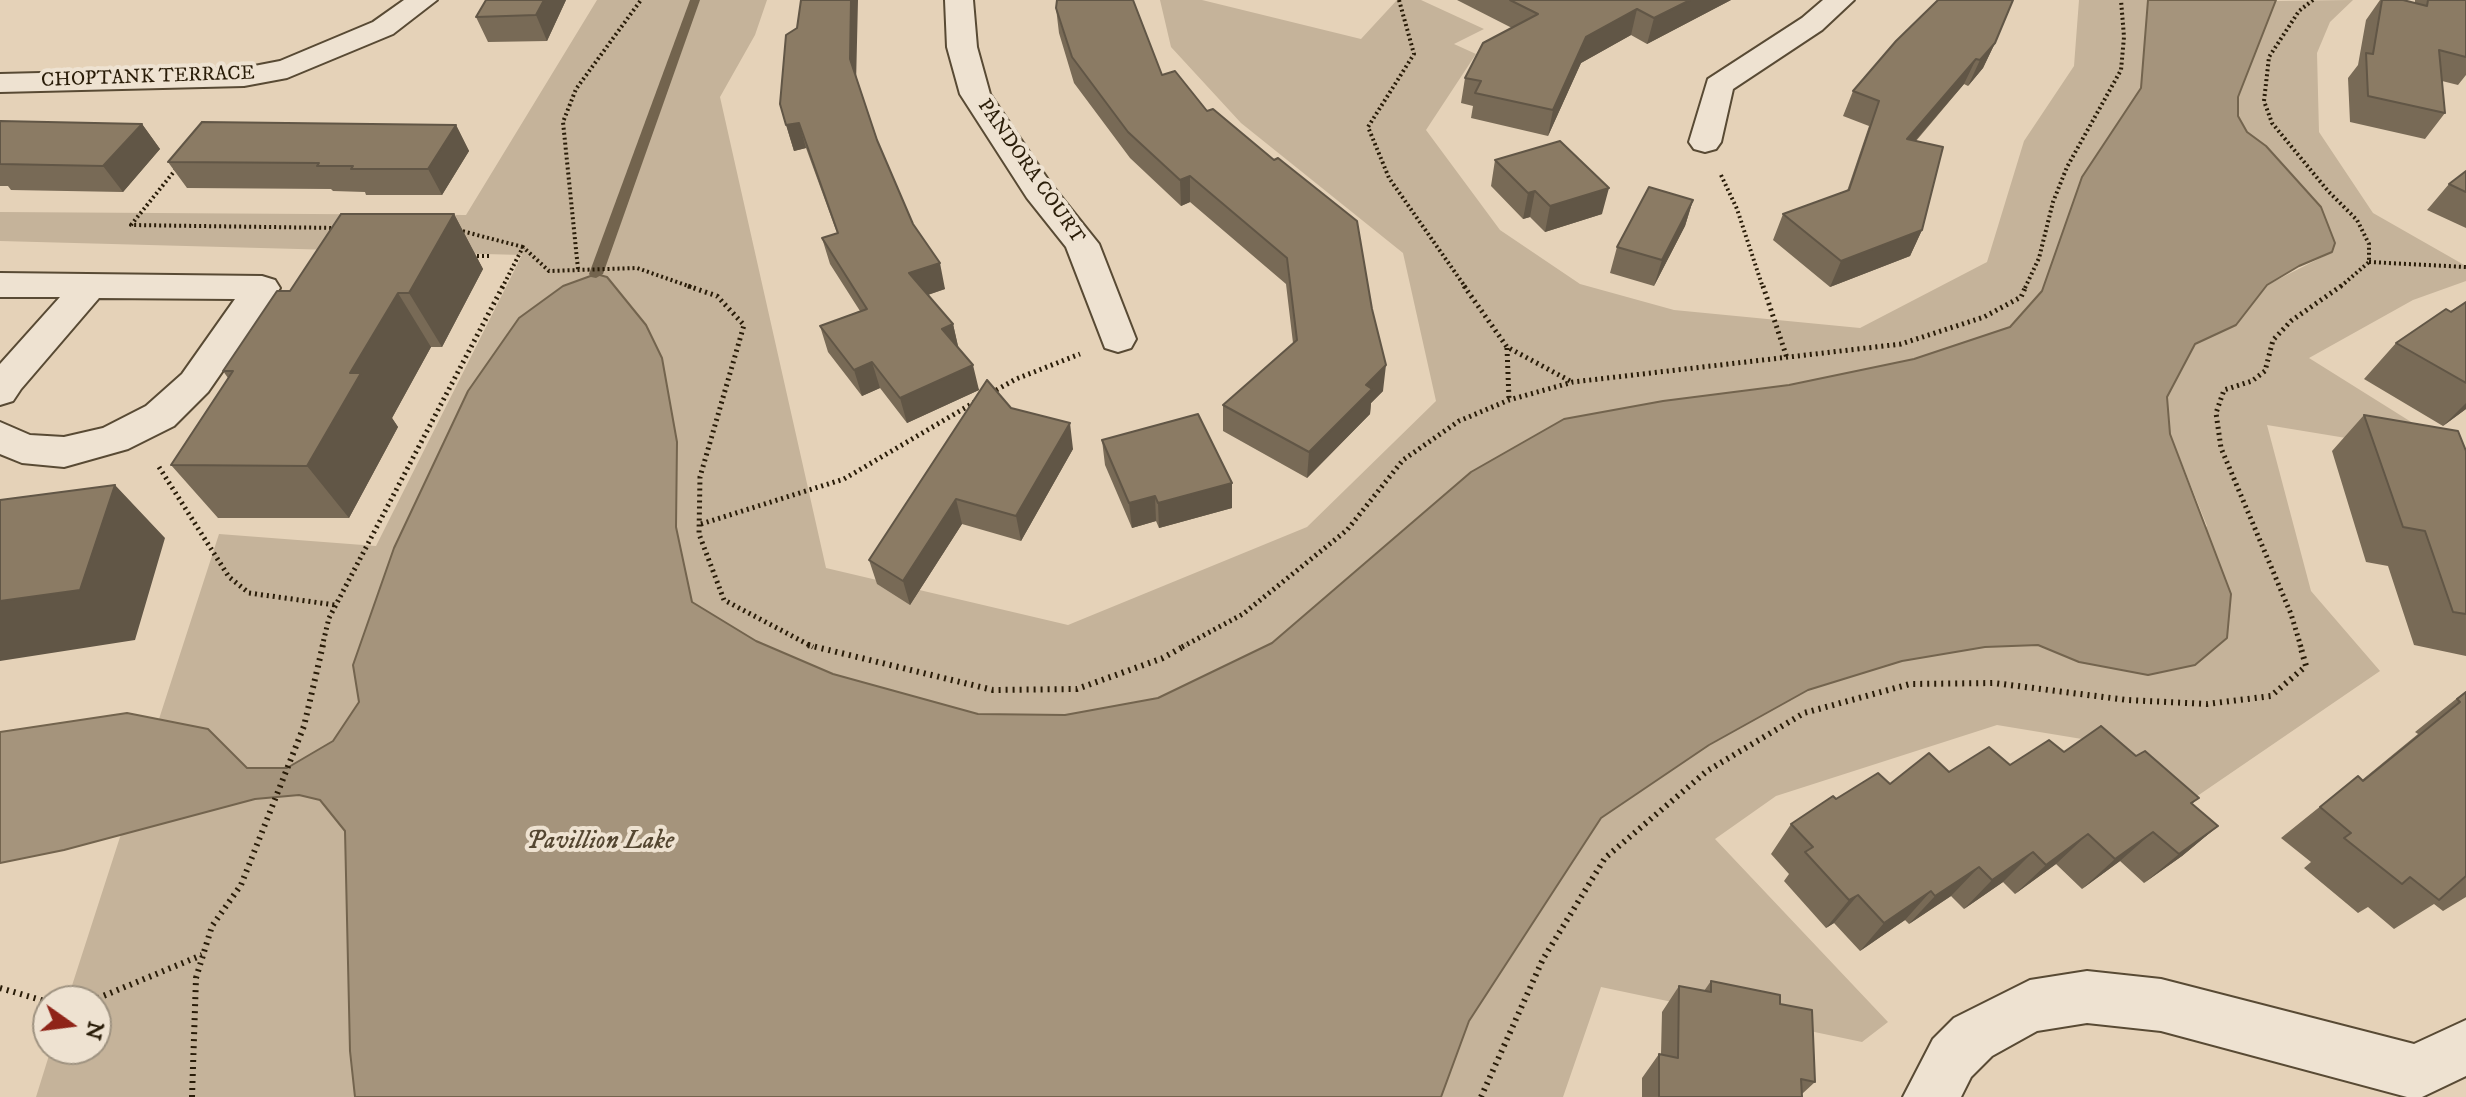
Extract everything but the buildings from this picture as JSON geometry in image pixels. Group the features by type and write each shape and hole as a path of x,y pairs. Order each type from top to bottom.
{"street":[{"name":"CHOPTANK TERRACE","path":"0,83 244,77 287,69 383,28 423,0"},
{"name":"PANDORA COURT","path":"959,0 962,47 975,94 1039,191 1082,244 1118,339"},
{"path":"1705,142 1719,85 1812,24 1840,0"},
{"path":"0,285 262,288 195,383 160,416 114,439 64,452 22,449 0,436"},
{"path":"2,384 90,286"},
{"path":"1931,1097 1952,1058 1973,1037 2030,1006 2087,997 2161,1005 2422,1085 2466,1047"}],"path":[{"path":"578,269 563,122 576,89 641,0"},
{"path":"1399,0 1414,54 1368,127 1389,178 1507,347 1573,382"},
{"path":"455,230 512,242 523,247 549,271 637,268 717,296 744,325 700,477 699,534 724,600 811,647 993,690 1077,689 1163,658 1243,614 1347,530 1403,460 1459,421 1509,400 1573,382 1901,344 1984,317 2021,297 2039,258 2053,202 2067,167 2121,70 2124,37 2121,0"},
{"path":"2313,0 2299,11 2269,57 2264,101 2272,123 2357,220 2369,244 2369,262"},
{"path":"1705,142 1737,209 1787,358"},
{"path":"180,164 131,225 347,228"},
{"path":"192,1097 196,978 212,926 241,885 304,726 329,618 523,247"},
{"path":"462,255 491,256"},
{"path":"1481,1097 1543,959 1605,858 1707,771 1804,713 1910,684 1994,683 2127,700 2207,704 2271,696 2306,666 2291,614 2221,448 2216,413 2224,390 2252,381 2265,371 2273,340 2291,321 2350,280 2369,262 2466,267"},
{"path":"989,394 1016,379 1118,339"},
{"path":"1507,347 1509,400"},
{"path":"701,524 844,479 976,402"},
{"path":"159,467 229,577 249,593 335,605"},
{"path":"112,992 203,955"},
{"path":"0,988 32,997"}],"shaded area":[{"path":"597,0 767,0 755,35 720,97 826,568 1068,625 1307,527 1436,401 1403,253 1241,123 1171,47 1160,0 1202,0 1361,39 1397,0 1421,0 1484,29 1454,44 1476,54 1426,130 1500,230 1580,284 1674,310 1860,328 1987,262 2024,141 2074,66 2079,0 2148,0 2142,88 2082,177 2042,291 2010,327 1914,359 1789,385 1663,401 1564,419 1471,472 1272,643 1158,698 1065,715 978,714 833,674 756,641 692,602 676,527 677,442 646,325 607,277 353,665 359,701 333,741 287,768 247,768 208,729 159,719 219,534 376,546 522,255 0,241 0,212 466,215"},
{"path":"2353,0 2330,22 2317,53 2319,132 2373,213 2466,266 2466,281 2413,300 2309,358 2440,440 2407,448 2267,425 2311,591 2380,671 2171,814 2088,740 1997,725 1776,796 1715,839 1888,1022 1862,1042 1601,987 1563,1097 1441,1097 1469,1021 1601,817 1709,745 1808,690 1902,661 1985,647 2038,645 2079,662 2207,526 2170,434 2167,397 2195,344 2236,325 2267,285 2332,252 2321,207 2266,146 2247,132 2238,116 2238,97 2274,1"},
{"path":"299,795 320,800 345,831 350,1051 355,1097 36,1097 46,1065 112,1065 112,985 72,985 121,834 255,799"}],"water":[{"name":"Pavillion Lake","path":"2148,0 2276,0 2238,97 2238,116 2247,132 2266,146 2321,207 2335,243 2332,252 2299,266 2267,285 2236,325 2195,344 2167,397 2170,434 2231,594 2227,638 2195,665 2148,675 2079,662 2038,645 1985,647 1902,661 1808,690 1709,745 1601,818 1469,1021 1441,1097 355,1097 350,1051 345,831 320,800 299,795 255,799 64,850 0,863 0,732 127,713 208,729 247,768 287,768 333,741 359,702 353,665 394,548 468,391 519,318 563,286 596,274 607,277 646,325 662,358 677,442 676,527 692,602 756,641 833,674 978,714 1065,715 1158,698 1272,643 1471,472 1564,419 1663,401 1789,385 1914,359 2010,327 2042,291 2082,177 2141,88"}],"waterway":[{"path":"596,274 695,0"}]}
